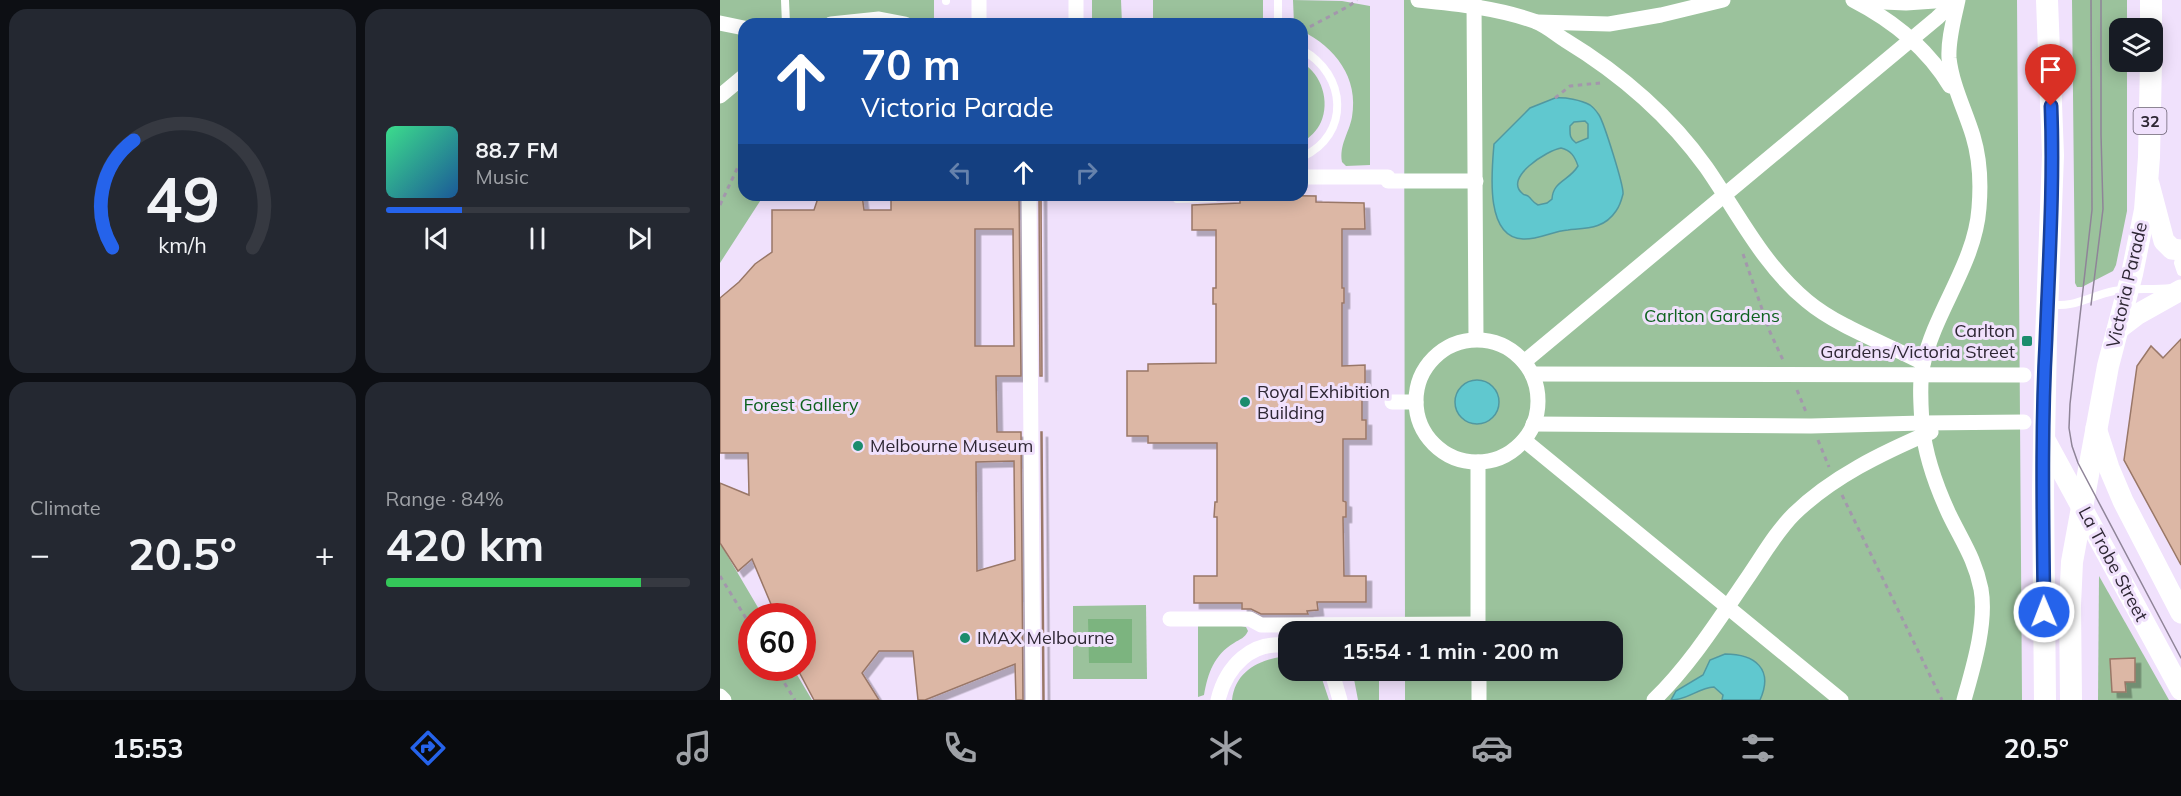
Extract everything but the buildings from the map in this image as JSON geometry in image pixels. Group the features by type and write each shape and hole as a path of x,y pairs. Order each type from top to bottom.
{"main road":[{"path":"2045,700 2044,438 2053,155 2047,0"},
{"path":"2151,0 2151,18"},
{"name":"Victoria Parade","path":"2082,506 2108,366 2138,246 2148,181 2151,72"},
{"name":"32","path":"2072,700 2071,581 2082,506"}],"street":[{"path":"979,0 979,18"},
{"path":"1076,0 1076,18"},
{"path":"1418,0 1474,3 1538,22 1609,24 1661,15 1723,0"},
{"path":"1854,0 1884,3 1949,0"},
{"path":"1854,0 1894,24 1911,39 1942,71 1961,104"},
{"path":"1528,368 1725,195 1957,0"},
{"path":"1957,0 1949,57 1975,147 1980,177 1979,210 1971,249 1940,315 1922,369 1923,429 1934,479 1950,516 1972,556 1981,591 1978,642 1964,700"},
{"path":"1474,3 1476,339"},
{"path":"1538,22 1597,59 1658,109 1705,166 1757,246 1782,277 1808,302 1922,369"},
{"path":"720,23 738,27"},
{"path":"720,96 738,81"},
{"path":"1308,177 1476,181"},
{"path":"2148,181 2164,241 2172,249 2181,250"},
{"path":"1029,201 1033,700"},
{"path":"2117,330 2138,314 2181,288"},
{"path":"1476,339 1494,342 1511,350 1528,368 1537,390 1538,407 1533,424 1524,440 1511,452 1496,459 1478,462 1459,460 1442,451 1428,438 1419,421 1416,402 1419,383 1427,365 1440,352 1458,343 1476,339"},
{"path":"1528,368 1791,375 1922,369 2024,375"},
{"path":"1392,402 1416,402"},
{"path":"1533,424 1923,429 1950,424 2024,422"},
{"name":"La Trobe Street","path":"2096,428 2123,501 2181,613"},
{"path":"1654,700 1675,678 1727,608 1772,540 1793,515 1835,481 1923,429"},
{"name":"La Trobe Street","path":"2044,438 2181,690"},
{"path":"1524,440 1841,700"},
{"path":"1478,462 1478,621"},
{"path":"1170,619 1250,619 1261,625 1278,625"},
{"path":"1218,700 1221,687 1230,669 1244,656 1261,647 1278,646"},
{"path":"1957,700 1971,676"},
{"path":"1335,681 1340,700"},
{"path":"1479,681 1479,700"},
{"path":"720,696 724,700"}],"lane":[{"path":"785,0 786,18"},
{"path":"1278,0 1278,18"},
{"path":"1308,53 1315,57 1329,72 1336,90 1338,110 1332,129 1321,145 1308,154"},
{"path":"2181,250 2178,263 2181,272"},
{"path":"2047,303 2065,305 2114,291 2181,288"}],"path":[{"path":"1308,28 1357,0"},
{"path":"1554,98 1570,86 1622,79"},
{"path":"720,205 738,167"},
{"path":"1741,249 1770,332 1791,375 1835,481 1942,700"},
{"path":"720,576 738,605"},
{"path":"783,681 795,700"}],"green space":[{"path":"720,0 934,0 934,18 738,18 738,201 760,201 720,263"},
{"path":"1092,0 1121,0 1122,18 1092,18"},
{"path":"1153,0 1263,0 1263,18 1153,18"},
{"path":"1293,0 1342,1 1370,6 1370,165 1346,166 1342,162 1343,145 1351,123 1353,103 1348,77 1334,55 1308,34 1308,18 1294,18"},
{"name":"Carlton Gardens","path":"1404,0 2017,0 2022,700 1405,700 1405,681 1623,681 1623,621 1405,621"},
{"path":"2072,0 2127,0 2127,18 2109,18 2109,72 2127,72 2127,211 2113,271 2082,287 2077,287 2075,283"},
{"path":"1308,67 1319,81 1325,106 1324,114 1313,134 1308,138"},
{"path":"720,543 755,603 738,603 738,681 801,681 812,700 720,700"},
{"path":"2099,576 2169,700 2098,700"},
{"path":"1146,605 1147,679 1073,679 1073,606"},
{"path":"1198,626 1241,626 1246,627 1248,631 1244,637 1221,653 1210,672 1204,695 1198,697"},
{"path":"1278,657 1278,681 1323,681 1329,700 1232,700 1237,682 1242,676 1255,665"},
{"path":"1354,681 1379,681 1379,700 1358,700"}],"shaded area":[{"path":"1555,98 1563,98 1586,103 1599,115 1623,194 1617,209 1606,221 1595,226 1529,239 1510,236 1502,227 1493,201 1494,144 1530,108","holes":["1585,121 1588,124 1588,138 1576,143 1571,138 1570,126 1574,122","1561,148 1572,154 1578,166 1555,188 1552,199 1538,205 1518,188 1518,180 1522,173 1538,159"]},
{"path":"1477,380 1493,386 1499,402 1493,418 1477,424 1461,418 1455,402 1461,386"},
{"path":"1088,619 1132,619 1132,663 1089,663"},
{"path":"1725,654 1745,657 1759,665 1765,680 1760,700 1722,700 1723,695 1714,687 1671,700 1676,691 1703,675 1710,660"}],"tram line":[{"path":"2091,0 2092,210 2069,428 2078,463 2181,658"},
{"path":"2091,305 2103,209 2101,0"}],"place":[{"name":"Carlton Gardens/Victoria Street","path":"2027,341"},
{"name":"Royal Exhibition Building","path":"1245,402"},
{"name":"Melbourne Museum","path":"858,446"},
{"name":"IMAX Melbourne","path":"965,638"}],"route":[{"path":"2044,612 2043,491 2046,340 2053,196 2051,106"}],"park label":[{"name":"Forest Gallery","path":"801,405"}]}
